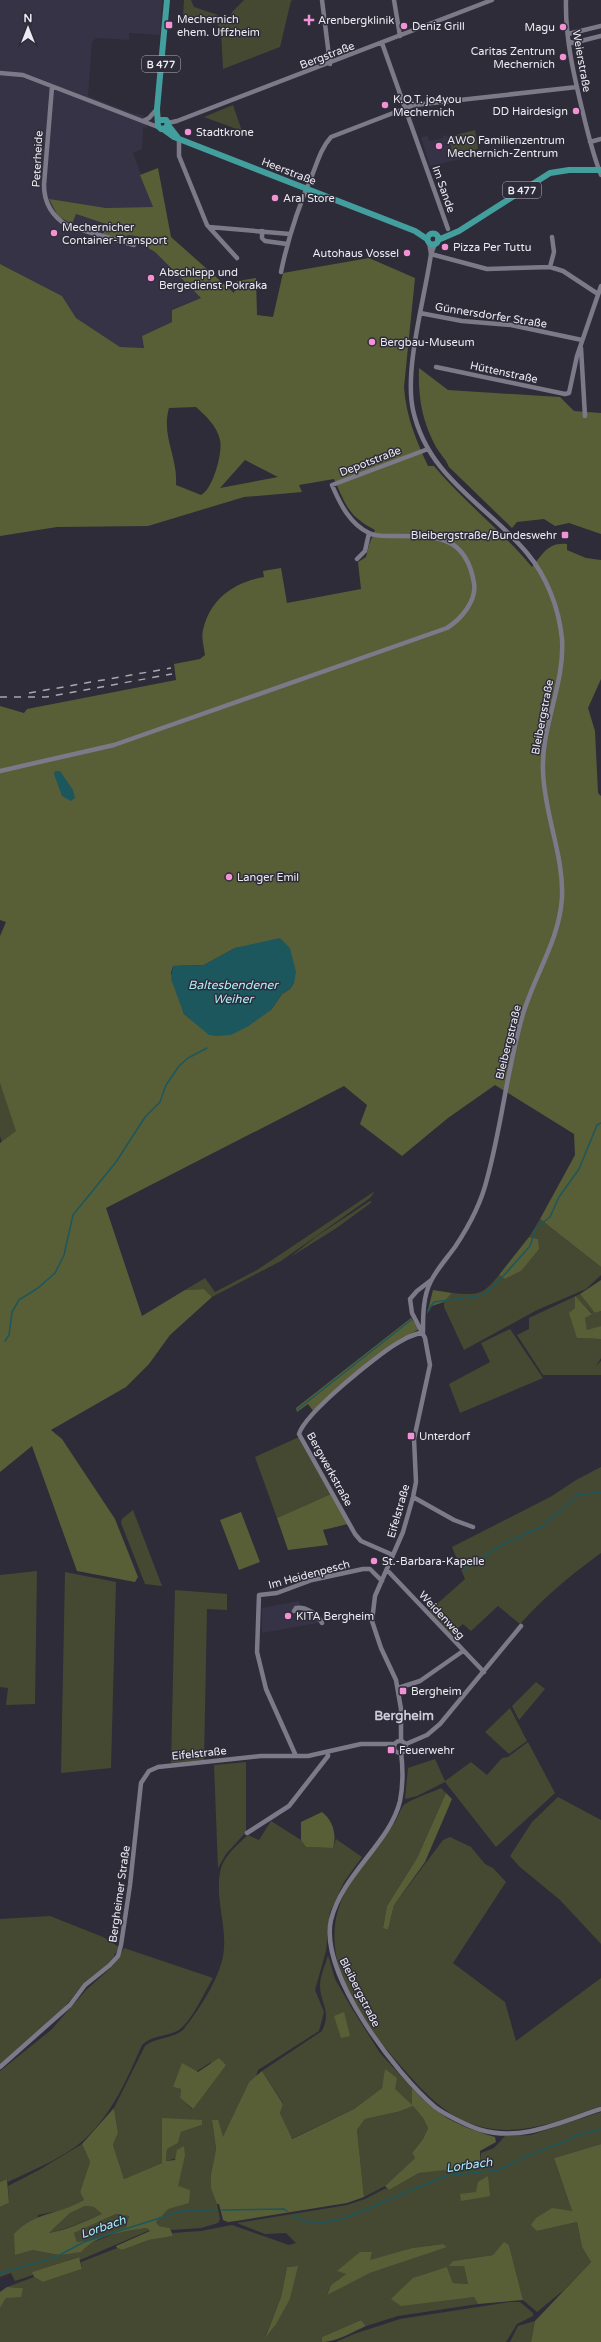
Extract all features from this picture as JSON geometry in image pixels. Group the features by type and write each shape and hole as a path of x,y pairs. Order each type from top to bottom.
{"main road":[{"name":"B 477","path":"162,123 157,106 167,1"},
{"name":"Heerstraße","path":"162,123 177,136 433,239"},
{"name":"B 477","path":"433,239 454,234 550,173 569,170 600,172"}],"street":[{"path":"322,0 330,64"},
{"path":"394,0 400,36"},
{"name":"Bergstraße","path":"162,123 177,122 492,0"},
{"name":"Weierstraße","path":"566,0 568,34 577,87 590,142 600,172"},
{"path":"568,34 601,26"},
{"path":"570,42 572,43 601,36"},
{"name":"Im Sande","path":"382,43 407,107 448,229"},
{"path":"0,73 23,75 142,121 162,123"},
{"name":"Peterheide","path":"52,87 44,185 44,195 48,205 59,220 68,226 134,245"},
{"path":"281,272 287,244 306,188 325,145 331,137 414,105 577,87"},
{"path":"142,121 149,118 157,106"},
{"path":"177,122 179,156 209,227 237,258"},
{"path":"590,142 601,139"},
{"path":"209,227 290,234"},
{"path":"262,231 262,238 265,241 287,244"},
{"path":"550,267 554,252 552,237"},
{"name":"Bleibergstraße","path":"412,1313 410,1299 421,1287 431,1280 456,1246 477,1210 487,1181 515,1040 525,1006 551,947 559,922 562,896 560,870 542,771 544,746 560,675 562,638 554,601 546,582 528,554 450,480 436,462 419,429 412,407 413,365 420,313 433,239"},
{"path":"431,254 487,269 550,267 563,272 598,294"},
{"path":"585,416 581,342 601,286"},
{"name":"Günnersdorfer Straße","path":"420,313 462,321 518,326 581,342"},
{"name":"Hüttenstraße","path":"436,367 565,394 569,393 581,342"},
{"name":"Depotstraße","path":"369,533 355,524 344,510 332,485 428,449"},
{"path":"0,771 114,745 447,628 458,621 467,610 475,587 469,563 459,549 446,540 432,536 384,536 369,533 365,551 357,559"},
{"name":"Bleibergstraße","path":"423,1332 422,1312 431,1280"},
{"path":"421,1287 425,1290 426,1296"},
{"path":"412,1313 417,1316 422,1312"},
{"path":"412,1313 423,1332"},
{"name":"Eifelstraße","path":"401,1738 398,1688 393,1670 381,1648 372,1621 376,1596 393,1555 413,1497 416,1482 414,1439 430,1365 423,1332"},
{"name":"Bergwerkstraße","path":"393,1555 361,1541 355,1534 299,1434 307,1421 344,1382 402,1340 423,1332"},
{"path":"413,1497 454,1520 473,1526"},
{"name":"Im Heidenpesch","path":"296,1756 266,1689 257,1652 259,1595 278,1593 312,1580 370,1568 382,1581"},
{"name":"Weidenweg","path":"387,1570 484,1672"},
{"path":"294,1611 296,1608 300,1607 307,1609 322,1623"},
{"path":"406,1744 419,1740 434,1730 521,1626"},
{"path":"398,1688 420,1681 463,1651"},
{"path":"401,1738 406,1744 405,1749 401,1752 396,1751 394,1744 401,1738"},
{"name":"Eifelstraße","path":"149,1771 158,1767 261,1756 315,1755 361,1744 394,1744"},
{"path":"247,1833 289,1806 328,1756 328,1752"},
{"name":"Bleibergstraße","path":"401,1752 400,1801 387,1828 338,1898 331,1922 332,1958 366,2026 397,2068 436,2108 480,2130 522,2133 601,2109"},
{"name":"Bergheimer Straße","path":"0,2067 70,2005 85,1985 110,1965 118,1956 121,1946 130,1885 141,1783 149,1771"}],"shaded area":[{"path":"0,0 162,0 160,35 129,33 129,40 96,38 92,42 88,96 134,114 143,115 147,128 143,127 142,149 133,153 153,207 106,208 49,200 72,224 75,214 106,224 103,234 117,239 129,235 141,237 141,244 155,252 201,298 172,309 172,322 142,336 144,348 120,347 76,318 62,296 0,264"},
{"path":"475,130 478,149 459,153 461,159 430,166 421,137 428,136 429,141 443,138 443,136 446,135 447,137"},
{"name":"KITA Bergheim","path":"299,1601 301,1608 320,1621 318,1623 262,1633 262,1608"}],"green space":[{"path":"184,0 191,0 194,7 218,15 219,19 229,20 232,12 244,0 293,0 291,1 280,47 223,69 221,30 216,22 200,22 200,18 183,17"},
{"path":"233,105 242,131 204,117"},
{"path":"475,130 478,149 453,155 449,137"},
{"path":"158,168 171,237 234,293 237,281 256,278 257,315 273,317 283,273 369,258 415,278 404,387 412,428 428,466 434,466 532,567 546,550 560,544 567,544 567,550 586,558 601,560 601,679 588,708 595,731 598,793 601,796 601,1267 540,1219 575,1155 574,1134 495,1085 448,1118 402,1156 360,1124 367,1105 344,1086 106,1208 142,1316 185,1290 204,1289 212,1297 170,1335 149,1364 126,1387 51,1430 62,1439 115,1519 138,1577 135,1582 77,1571 32,1446 0,1472 0,1143 16,1131 0,1083 0,936 6,922 0,920 0,706 24,713 27,709 176,680 174,664 200,659 205,655 202,636 206,619 217,601 225,594 243,583 264,577 263,571 281,568 287,603 361,589 358,562 366,557 375,530 353,515 345,503 334,479 299,485 302,492 244,497 148,526 57,527 0,536 0,264 62,296 76,318 120,347 144,348 142,336 172,322 172,310 201,298 155,252 141,244 141,237 129,235 118,239 103,234 106,224 76,214 72,224 58,216 49,199 106,208 153,207 140,175","holes":["196,407 214,426 219,435 221,446 213,478 209,486 201,495 176,485 175,465 167,428 169,408","245,460 278,477 220,488","246,947 294,983 290,989 282,994 271,1010 209,1034 184,1014 171,973 173,966 204,965 235,948"]},
{"path":"419,368 448,390 560,397 574,411 601,413 601,534 569,523 555,526 544,519 517,522 512,528 449,467 436,447 427,428 422,409 419,389"},
{"path":"0,1083 17,1131 2,1143 0,1136"},
{"path":"375,1191 370,1198 281,1261 212,1297 204,1289 185,1290 205,1278 215,1292 257,1270"},
{"path":"370,1201 372,1202 338,1227 289,1258 317,1236"},
{"path":"540,1219 601,1267 601,1275 586,1289 537,1310 464,1350 444,1307 444,1302 452,1293 479,1293 488,1287 499,1275 505,1279 521,1271 538,1239 529,1237"},
{"path":"529,1237 538,1239 539,1249 521,1271 505,1279 499,1275"},
{"path":"601,1280 601,1311 595,1313 580,1294"},
{"path":"433,1290 452,1293 444,1302 432,1306 427,1314"},
{"path":"580,1294 595,1313 601,1311 601,1326 587,1331 585,1318 592,1313 575,1297 577,1338 601,1339 601,1358 596,1366 601,1361 601,1375 543,1375 517,1335 529,1329 529,1318"},
{"path":"575,1296 592,1314 585,1318 587,1330 601,1326 601,1339 577,1338 569,1313 575,1308"},
{"path":"411,1318 419,1329 402,1339 314,1412 308,1404 297,1412 296,1408"},
{"path":"510,1329 543,1378 460,1413 449,1384 490,1362 481,1343"},
{"path":"299,1437 331,1494 277,1518 255,1457"},
{"path":"601,1467 601,1553 559,1586 520,1624 498,1606 471,1631 463,1624 451,1634 429,1611 465,1579 452,1547 552,1496 576,1480"},
{"path":"331,1494 348,1524 323,1530 328,1545 288,1550 277,1518"},
{"path":"133,1510 162,1586 145,1584 121,1523 122,1519"},
{"path":"241,1512 260,1562 239,1570 220,1520"},
{"path":"37,1571 35,1704 6,1705 8,1688 0,1687 0,1575"},
{"path":"65,1572 116,1582 111,1768 61,1773"},
{"path":"175,1590 227,1594 227,1610 207,1609 204,1760 171,1763"},
{"path":"536,1682 545,1689 519,1720 512,1706"},
{"path":"510,1708 527,1741 509,1754 485,1732"},
{"path":"528,1742 555,1793 496,1847 445,1782 417,1796 405,1799 408,1768 435,1759 445,1781 471,1762 487,1775 502,1758 508,1757"},
{"path":"246,1762 246,1832 226,1854 218,1868 214,1765"},
{"path":"441,1788 446,1793 417,1858 387,1906 383,1928 388,1930 394,1905 443,1840 450,1837 471,1847 485,1864 493,1868 506,1882 453,1963 505,2002 516,2041 601,1978 601,2106 556,2122 526,2129 494,2129 466,2122 444,2109 434,2101 407,2073 385,2048 359,2011 348,1992 340,1971 335,1950 335,1928 339,1907 345,1893 353,1879 395,1822 403,1806"},
{"path":"446,1793 452,1799 425,1862 394,1905 388,1930 383,1928 387,1906 417,1858"},
{"path":"558,1797 601,1820 601,1944 560,1900 520,1867 510,1856 532,1822"},
{"path":"322,1812 329,1819 333,1828 335,1838 333,1848 306,1847 301,1840 301,1822"},
{"path":"271,1821 301,1840 306,1847 333,1848 336,1839 362,1857 344,1882 330,1912 326,1951 315,1990 324,2012 319,2031 258,2070 256,2077 249,2082 223,2138 212,2120 216,2149 211,2174 220,2219 218,2223 201,2228 171,2230 170,2228 159,2226 156,2222 167,2207 175,2191 185,2156 166,2161 167,2149 178,2143 181,2132 202,2125 162,2119 162,2163 124,2179 113,2145 118,2133 114,2108 145,2046 154,2041 179,2033 183,2030 196,2012 215,1980 223,1958 224,1948 219,1898 219,1878 221,1868 229,1854 248,1835 259,1840","holes":["211,2062 193,2109 180,2098 181,2089 173,2087"]},
{"path":"50,1916 103,1937 119,1947 110,1963 85,1982 63,2009 0,2065 0,1919"},
{"path":"124,1948 213,1978 197,2007 182,2028 172,2033 150,2039 142,2045 119,2094 105,2117 87,2137 70,2151 50,2162 8,2182 7,2179 0,2182 0,2071 51,2030 86,1990 114,1965"},
{"path":"328,1955 335,1979 380,2053 412,2088 413,2106 423,2118 428,2128 423,2139 412,2153 415,2158 385,2186 364,2197 357,2130 365,2119 397,2112 395,2089 386,2070 382,2088 354,2109 291,2139 280,2113 283,2103 262,2071 322,2031 325,2024 326,2013 320,1992 320,1981"},
{"path":"344,2012 350,2036 341,2038 334,2016"},
{"path":"219,2058 226,2065 193,2109 180,2098 181,2089 173,2087 182,2063 198,2072"},
{"path":"385,2069 397,2078 395,2089 412,2105 412,2088 421,2098 439,2113 470,2129 495,2137 496,2142 480,2151 480,2161 449,2172 444,2170 419,2173 389,2190 385,2186 415,2158 412,2153 423,2139 428,2128 423,2118 413,2106 397,2112 365,2119 357,2130 364,2197 347,2203 236,2221 228,2222 223,2220 219,2204 217,2204 211,2188 211,2174 216,2149 212,2120 218,2120 223,2137 249,2082 262,2071 283,2104 280,2113 292,2139 354,2109 382,2088"},
{"path":"114,2108 118,2133 113,2145 124,2179 162,2163 162,2118 202,2120 202,2125 181,2132 178,2143 167,2149 166,2161 175,2160 177,2150 184,2146 185,2156 178,2186 190,2190 189,2203 168,2209 156,2222 159,2226 170,2228 173,2236 149,2240 122,2250 117,2248 116,2246 150,2231 147,2228 121,2232 103,2237 87,2246 81,2252 59,2255 32,2250 15,2255 14,2234 22,2227 39,2217 75,2205 84,2200 80,2192 90,2162 82,2144","holes":["85,2206 94,2207 102,2214 70,2228 49,2233 70,2213","116,2214 129,2216 126,2227 90,2240 77,2242 74,2233"]},
{"path":"601,2112 601,2144 554,2158 572,2211 537,2231 577,2222 582,2247 591,2262 565,2289 537,2312 523,2300 509,2245 493,2255 453,2261 464,2266 468,2284 453,2283 447,2267 439,2300 474,2297 478,2304 398,2316 366,2326 361,2320 322,2337 322,2342 0,2342 0,2308 6,2298 23,2288 7,2287 34,2277 43,2282 82,2269 81,2262 117,2248 122,2250 149,2240 173,2236 172,2233 201,2231 232,2225 289,2245 296,2243 286,2233 265,2234 237,2223 347,2205 365,2199 386,2188 389,2190 419,2173 480,2161 481,2153 494,2148 505,2136 531,2135","holes":["443,2244 446,2247 370,2273 327,2294 331,2285 346,2274 338,2271 412,2248","297,2266 290,2299 265,2337 281,2297 287,2267"]},
{"path":"82,2144 90,2162 80,2192 84,2200 69,2209 38,2215 32,2250 59,2255 119,2232 147,2228 150,2230 80,2260 78,2257 33,2272 33,2275 15,2281 11,2273 0,2277 0,2207 9,2203 8,2186 39,2170"},
{"path":"601,2144 601,2342 531,2342 535,2321 591,2262 582,2247 577,2222 537,2231 531,2225 536,2218 552,2208 572,2211 554,2158"},
{"path":"488,2176 490,2196 461,2201 460,2194 476,2192 478,2182"},
{"path":"7,2179 9,2203 0,2207 0,2182"},
{"path":"85,2206 94,2207 103,2214 70,2227 49,2233 70,2213"},
{"path":"116,2214 129,2216 126,2227 90,2240 77,2242 74,2233"},
{"path":"504,2242 509,2245 523,2300 478,2304 474,2297 401,2306 391,2299 413,2278 447,2267 453,2283 468,2284 464,2266 449,2266 453,2261 493,2255"},
{"path":"443,2244 447,2247 370,2273 327,2295 331,2285 346,2274 337,2271 360,2252 372,2252 370,2260 412,2248"},
{"path":"79,2257 82,2269 43,2282 34,2277 32,2272"},
{"path":"298,2266 290,2299 276,2324 265,2338 281,2297 287,2267"},
{"path":"7,2287 23,2288 21,2297 6,2298 0,2308 0,2292"},
{"path":"510,2302 520,2302 533,2313 533,2316 517,2324 506,2342 336,2342 354,2334 400,2319"},
{"path":"361,2320 366,2326 339,2339 322,2342 322,2337"},
{"path":"535,2321 531,2342 510,2342 518,2326"}],"water":[{"path":"55,771 60,771 73,790 75,798 71,801 62,796 54,774"},
{"name":"Baltesbendener Weiher","path":"280,938 290,948 296,972 294,983 290,989 282,994 271,1010 247,1027 231,1035 217,1036 209,1035 184,1014 171,979 173,966 204,965 235,948"}],"waterway":[{"path":"5,1341 9,1335 12,1312 19,1300 38,1288 55,1273 64,1255 73,1215 116,1162 145,1117 160,1102 166,1085 179,1066 188,1058 207,1048"},
{"path":"428,1310 434,1302 484,1295 506,1273 530,1246 536,1228 550,1217 559,1197 579,1169 597,1125 601,1123"},
{"path":"298,1409 411,1320"},
{"path":"464,1569 504,1544 541,1527 578,1495 601,1492"},
{"name":"Lorbach","path":"293,2216 310,2223 325,2223 348,2217 445,2176 498,2170 536,2152 567,2141 575,2136 601,2129"},
{"name":"Lorbach","path":"222,2210 284,2209 287,2211"},
{"name":"Lorbach","path":"0,2273 54,2258 84,2242 185,2210 215,2210"}],"railway":[{"path":"29,693 171,668"},
{"path":"0,697 46,697 172,674"}],"place":[{"name":"Arenbergklinik","path":"309,20"},
{"name":"Mechernich ehem. Uffzheim","path":"169,25"},
{"name":"Deniz Grill","path":"404,26"},
{"name":"Magu","path":"563,27"},
{"name":"Caritas Zentrum Mechernich","path":"563,57"},
{"name":"K.O.T. jo4you Mechernich","path":"385,105"},
{"name":"DD Hairdesign","path":"576,111"},
{"name":"Stadtkrone","path":"188,132"},
{"name":"AWO Familienzentrum Mechernich-Zentrum","path":"439,146"},
{"name":"Aral Store","path":"275,198"},
{"name":"Mechernicher Container-Transport","path":"54,233"},
{"name":"Pizza Per Tuttu","path":"445,247"},
{"name":"Autohaus Vossel","path":"407,253"},
{"name":"Abschlepp und Bergedienst Pokraka","path":"151,278"},
{"name":"Bergbau-Museum","path":"372,342"},
{"name":"Bleibergstraße/Bundeswehr","path":"565,535"},
{"name":"Langer Emil","path":"229,877"},
{"name":"Unterdorf","path":"411,1436"},
{"name":"St.-Barbara-Kapelle","path":"374,1561"},
{"name":"KITA Bergheim","path":"288,1616"},
{"name":"Bergheim","path":"403,1691"},
{"name":"Feuerwehr","path":"391,1750"}],"district":[{"name":"Bergheim","path":"404,1715"}]}
